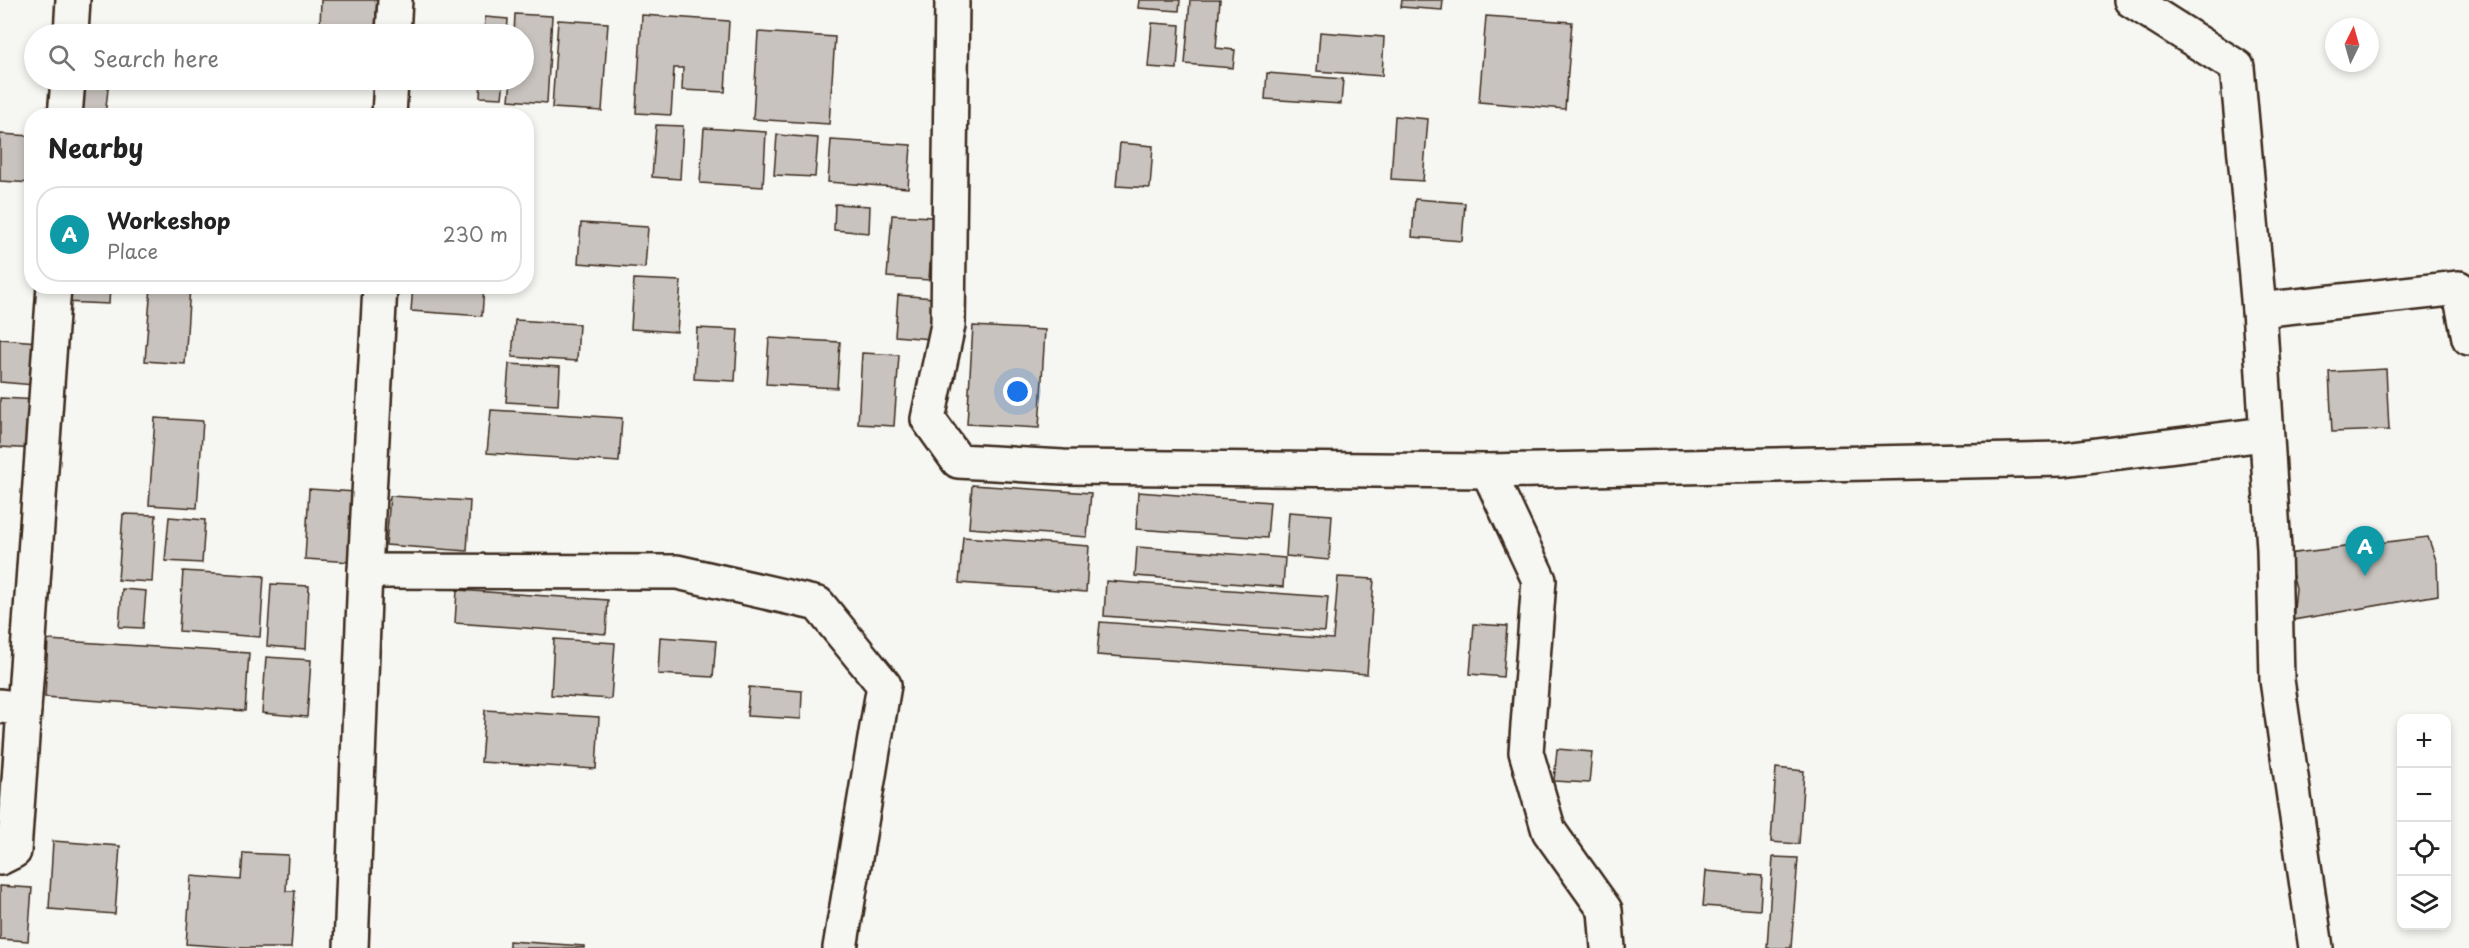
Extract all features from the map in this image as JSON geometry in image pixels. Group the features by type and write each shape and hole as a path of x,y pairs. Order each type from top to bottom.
{"street":[{"path":"72,24 73,0"},
{"path":"394,24 395,0"},
{"path":"952,0 948,326 928,419 958,461 1063,467 1488,471 2064,459 2265,434"},
{"path":"2131,0 2237,67 2259,310 2274,549 2277,680 2316,948"},
{"path":"66,108 67,90"},
{"path":"389,108 390,90"},
{"path":"2259,310 2459,288 2469,338"},
{"path":"0,858 15,851 12,708 53,294"},
{"path":"351,948 365,571 380,294"},
{"path":"1488,471 1539,580 1526,752 1549,831 1605,910 1608,948"},
{"path":"365,571 677,572 818,604 884,685 840,948"}],"building":[{"path":"321,0 377,0 375,24 320,24"},
{"path":"1139,0 1180,0 1179,11 1138,8"},
{"path":"1190,0 1220,0 1216,48 1235,50 1233,68 1185,64"},
{"path":"1402,0 1443,0 1442,10 1401,7"},
{"path":"515,14 552,16 547,103 509,100 510,90 534,90 534,24 514,24"},
{"path":"642,15 729,21 725,92 682,90 683,68 674,68 671,115 636,113"},
{"path":"1486,16 1572,22 1565,109 1479,102"},
{"path":"485,17 508,19 508,24 485,24"},
{"path":"558,20 608,23 602,111 552,108"},
{"path":"1152,23 1180,25 1177,69 1148,67"},
{"path":"758,32 835,37 829,124 753,119"},
{"path":"1320,32 1384,37 1382,76 1317,71"},
{"path":"1267,73 1343,79 1341,104 1265,99"},
{"path":"75,90 108,90 106,108 74,108"},
{"path":"480,90 503,90 502,98 480,97"},
{"path":"1395,116 1428,119 1423,181 1391,179"},
{"path":"656,125 683,126 680,179 652,177"},
{"path":"704,128 766,132 763,187 700,183"},
{"path":"0,134 24,136 24,182 0,181"},
{"path":"777,135 818,138 815,177 774,175"},
{"path":"831,140 911,145 908,188 828,182"},
{"path":"1120,143 1153,146 1150,188 1116,186"},
{"path":"1415,199 1465,203 1462,241 1412,237"},
{"path":"835,204 870,206 869,233 834,230"},
{"path":"892,215 933,217 929,280 887,277"},
{"path":"581,223 648,227 645,268 578,263"},
{"path":"634,279 681,281 677,332 631,329"},
{"path":"64,294 110,294 109,304 63,302"},
{"path":"150,294 189,294 185,364 145,361"},
{"path":"412,294 483,294 482,316 411,311"},
{"path":"898,295 933,298 931,339 895,336"},
{"path":"515,320 579,324 577,361 512,357"},
{"path":"973,326 1045,330 1039,428 967,424"},
{"path":"697,328 738,330 735,381 694,379"},
{"path":"769,338 840,342 837,388 766,384"},
{"path":"0,339 38,342 34,385 0,382"},
{"path":"862,353 899,355 894,426 858,424"},
{"path":"509,364 560,367 558,405 506,402"},
{"path":"2386,369 2389,430 2332,432 2329,372"},
{"path":"0,398 40,400 37,449 0,447"},
{"path":"491,410 622,418 619,462 487,453"},
{"path":"155,418 203,421 197,508 149,505"},
{"path":"972,485 1091,493 1087,537 969,528"},
{"path":"309,489 356,492 352,562 305,559"},
{"path":"1138,492 1270,502 1267,538 1136,529"},
{"path":"390,496 470,501 467,551 386,545"},
{"path":"1289,512 1332,515 1329,560 1286,556"},
{"path":"123,514 156,515 152,582 118,580"},
{"path":"169,517 205,520 202,563 165,561"},
{"path":"963,537 1089,546 1086,592 959,583"},
{"path":"2428,537 2437,563 2438,595 2293,620 2296,588 2287,554"},
{"path":"1137,547 1285,558 1283,587 1135,576"},
{"path":"183,571 264,576 260,637 179,631"},
{"path":"1338,577 1374,579 1367,674 1097,655 1100,622 1333,639"},
{"path":"1106,581 1328,597 1325,632 1104,616"},
{"path":"271,584 309,586 306,649 267,646"},
{"path":"122,589 146,591 143,628 119,627"},
{"path":"457,590 608,600 606,634 455,623"},
{"path":"1474,624 1507,626 1503,677 1470,674"},
{"path":"660,637 716,641 713,677 658,674"},
{"path":"554,639 615,643 611,699 551,695"},
{"path":"48,640 249,653 245,711 45,697"},
{"path":"266,657 311,660 307,717 262,713"},
{"path":"749,687 802,691 801,719 747,716"},
{"path":"485,710 599,717 596,769 481,762"},
{"path":"1557,749 1592,752 1589,783 1554,781"},
{"path":"1776,768 1804,771 1799,844 1771,842"},
{"path":"53,841 120,846 115,914 49,909"},
{"path":"243,853 288,855 286,891 295,891 291,948 186,944 191,876 241,880"},
{"path":"1773,857 1798,858 1791,948 1767,948"},
{"path":"1706,871 1762,876 1760,910 1703,906"},
{"path":"0,886 32,888 28,941 0,939"},
{"path":"509,941 584,946 584,948 509,948"}],"place":[{"name":"Workeshop","path":"2365,576"}]}
